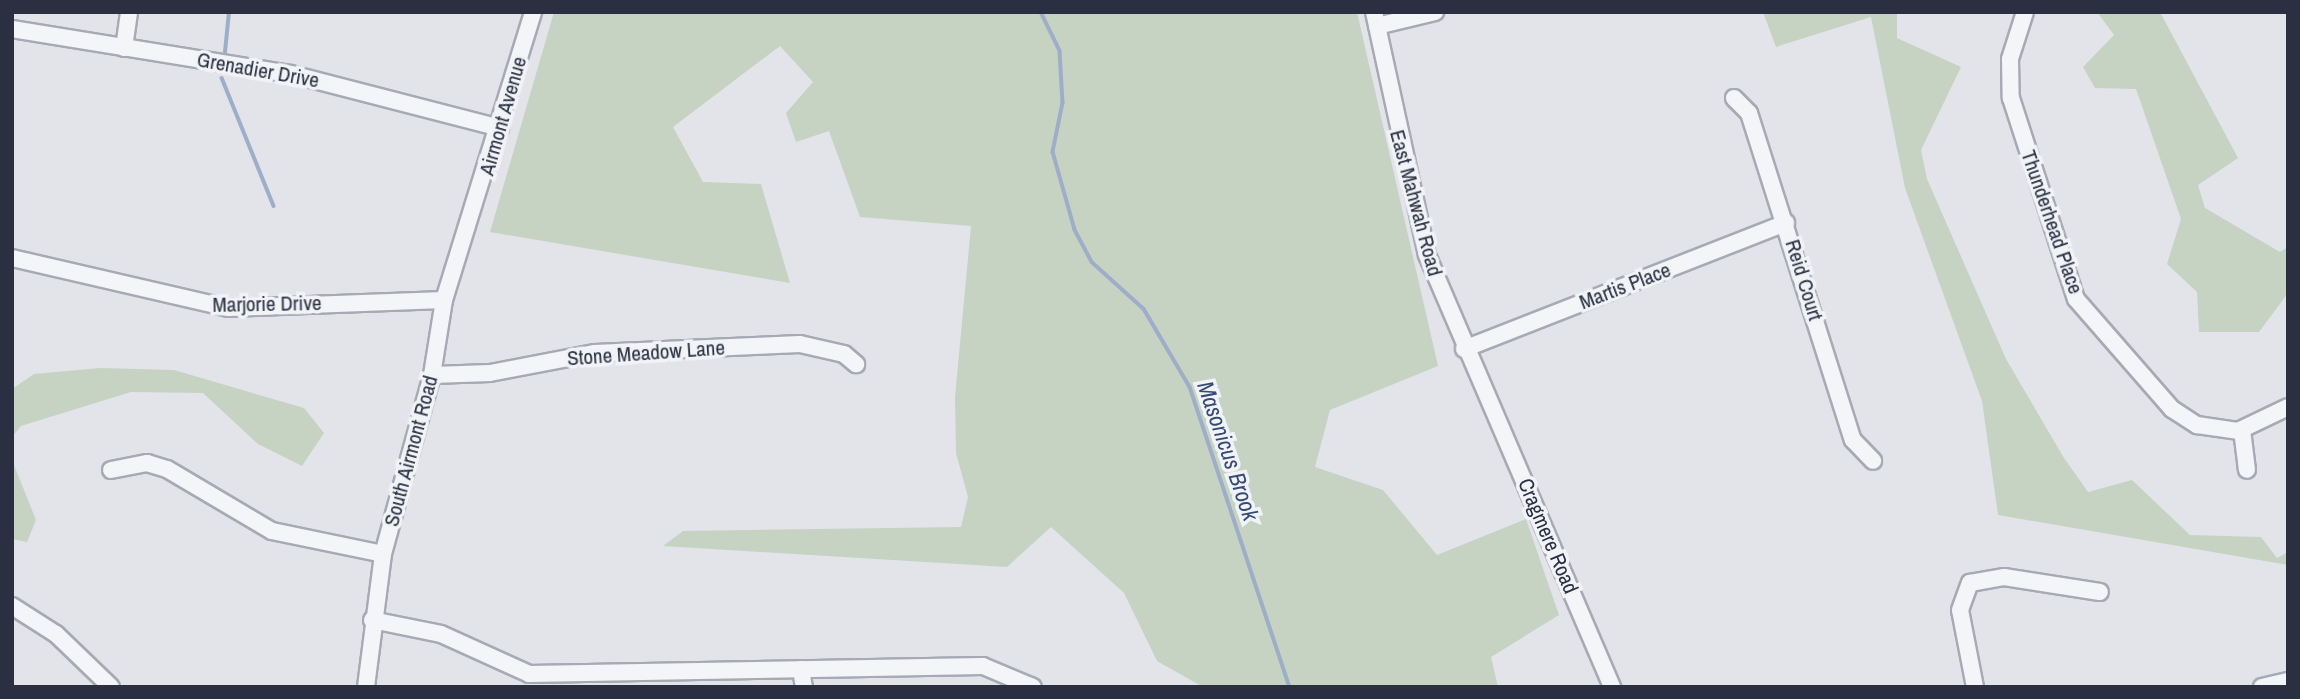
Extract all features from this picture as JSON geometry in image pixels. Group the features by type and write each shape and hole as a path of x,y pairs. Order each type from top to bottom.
{"street":[{"path":"124,48 129,12"},
{"name":"Airmont Avenue","path":"472,219 533,12"},
{"path":"1376,19 1435,12"},
{"name":"Thunderhead Place","path":"2025,12 2010,59 2011,99 2076,299 2172,410 2212,430 2242,430"},
{"name":"East Mahwah Road","path":"1376,19 1414,212 1464,349 1484,386"},
{"name":"Grenadier Drive","path":"12,29 291,74 500,128"},
{"name":"Reid Court","path":"1734,98 1749,113 1853,440 1873,461"},
{"name":"South Airmont Road","path":"366,687 372,620 383,554 432,375 444,300 472,219"},
{"name":"Martis Place","path":"1464,349 1786,223"},
{"name":"Marjorie Drive","path":"12,258 228,308 444,300"},
{"name":"Stone Meadow Lane","path":"432,375 490,373 595,354 800,344 844,354 856,365"},
{"name":"Cragmere Road","path":"1484,386 1612,687"},
{"path":"2247,470 2242,430 2288,407"},
{"path":"111,470 147,463 167,469 272,531 383,554"},
{"path":"1975,687 1960,610 1970,583 2004,577 2100,592"},
{"path":"12,606 56,634 111,687"},
{"path":"372,620 441,634 529,674 576,681 802,669 983,666 1033,687"},
{"path":"802,669 804,687"},
{"path":"2262,687 2288,681"}],"green space":[{"path":"554,12 1357,12 1438,366 1330,410 1315,467 1383,490 1437,555 1526,519 1559,615 1491,657 1498,687 1203,687 1157,661 1124,593 1051,527 1007,567 663,546 683,531 961,527 968,497 956,453 955,397 971,226 860,217 829,131 796,142 786,113 813,82 780,46 673,127 703,182 761,184 790,283 490,232"},
{"path":"1763,12 1897,12 1897,38 1961,67 1921,150 1927,179 2006,359 2064,458 2088,492 2132,480 2190,535 2261,537 2277,558 2288,552 2288,565 1998,515 1982,401 1905,188 1871,17 1776,47"},
{"path":"2097,12 2160,12 2238,158 2198,185 2205,208 2280,252 2288,247 2288,293 2259,332 2199,332 2197,292 2167,264 2181,219 2136,89 2095,88 2083,67 2114,35"},
{"path":"100,368 174,370 304,408 324,433 302,466 258,444 203,393 131,392 21,426 12,437 12,389 34,374"},
{"path":"12,460 36,520 27,542 12,539"}],"waterway":[{"path":"225,52 229,12"},
{"name":"Masonicus Brook","path":"1041,12 1060,51 1063,103 1053,152 1075,230 1092,262 1144,309 1190,387 1290,687"},
{"path":"222,78 274,206"}]}
